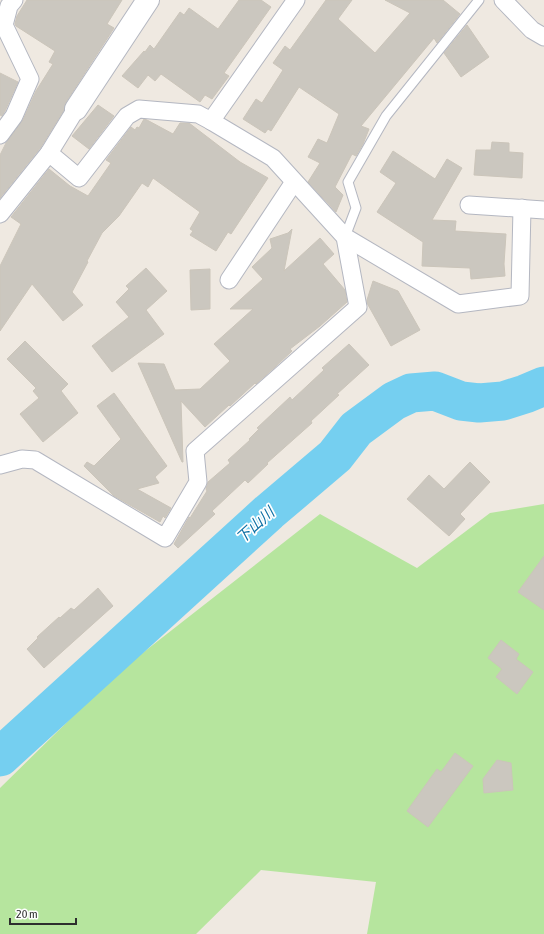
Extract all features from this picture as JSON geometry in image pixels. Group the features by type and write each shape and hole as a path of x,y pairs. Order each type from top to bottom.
{"street":[{"path":"0,214 49,153 76,109 148,0"},
{"path":"211,121 296,0"},
{"path":"503,0 532,30 544,37"},
{"path":"0,135 14,116 30,79 4,25 8,2"},
{"path":"49,153 79,178 127,116 139,109 198,114 273,158 345,237 458,304 520,296 522,208"},
{"path":"229,280 294,182"},
{"path":"469,205 544,210"},
{"path":"0,465 22,459 35,460 166,538 198,482 195,451 358,307 345,237"}],"lane":[{"path":"345,237 356,208 348,182 386,116 479,0"}],"green space":[{"path":"544,504 544,934 367,934 376,882 261,870 196,934 0,934 0,788 117,673 320,514 417,568 490,513"}],"building":[{"path":"27,0 122,0 107,24 114,28 66,102 64,110 41,147 0,198 0,155 6,143 23,120 36,91 53,64 49,62 55,51 16,26 17,16"},
{"path":"239,0 261,0 271,7 224,73 229,76 212,99 205,95 200,102 161,74 155,81 148,75 138,88 122,76 150,45 154,49 180,12 184,15 189,8 218,29"},
{"path":"326,0 352,0 338,19 375,53 410,13 385,0 443,0 460,14 437,43 434,38 361,126 369,129 356,156 352,154 335,187 343,195 336,212 308,182 320,163 308,157 318,139 327,143 339,114 299,87 271,131 268,129 265,133 243,119 256,99 262,103 283,70 273,63 285,46 290,50"},
{"path":"467,25 489,57 461,77 444,53"},
{"path":"0,73 18,82 2,116 0,115"},
{"path":"98,105 114,116 89,149 72,136"},
{"path":"144,119 173,134 180,123 189,123 240,162 268,178 231,234 228,232 216,251 190,235 193,231 190,229 200,212 153,178 148,187 142,183 119,216 102,233 72,292 83,305 63,321 32,284 0,331 0,266 21,224 11,217 49,169 70,186 88,196 111,163 106,160 131,127 135,130 137,127 139,128"},
{"path":"492,142 509,143 509,152 523,153 522,178 474,175 476,150 491,150"},
{"path":"393,151 435,179 447,159 462,168 432,220 456,221 455,231 506,234 504,264 505,276 471,279 470,268 422,266 423,242 377,212 396,183 380,172"},
{"path":"292,229 284,271 320,238 334,254 323,264 345,290 347,302 320,326 290,349 292,351 275,367 205,427 181,401 182,462 138,363 164,364 175,390 200,389 230,361 214,344 253,309 230,309 263,279 252,267 272,248 270,239 288,233"},
{"path":"146,268 167,291 146,310 164,334 112,372 92,346 129,317 116,302 129,289 126,286"},
{"path":"210,269 210,309 191,310 190,270"},
{"path":"373,281 398,291 420,330 391,346 367,303"},
{"path":"25,341 68,384 61,391 78,413 43,442 20,414 39,398 33,391 36,388 7,359"},
{"path":"349,344 369,365 337,394 339,395 311,421 312,423 267,463 268,464 248,483 245,480 212,511 215,514 178,548 174,544 189,517 190,518 207,491 206,489 208,482 230,463 228,460 250,440 249,439 259,429 257,428 290,397 292,400 324,370 322,368"},
{"path":"114,393 167,466 155,477 159,483 137,489 171,508 165,518 163,516 160,522 114,496 84,466 87,462 94,466 121,439 97,406"},
{"path":"470,462 490,482 460,514 465,519 449,536 407,499 429,475 444,489"},
{"path":"544,556 544,610 518,592"},
{"path":"98,588 113,606 44,668 27,649 38,638 37,637 59,617 60,618 71,608 74,610"},
{"path":"501,640 519,654 516,659 533,672 517,694 496,677 502,669 488,658"},
{"path":"455,753 473,766 428,827 407,811 437,769 441,772"},
{"path":"497,760 511,763 513,790 484,793 483,779"}],"waterway":[{"name":"下山川","path":"0,757 269,512 335,456 356,429 394,401 411,393 435,391 461,401 479,403 503,401 544,386"}]}
